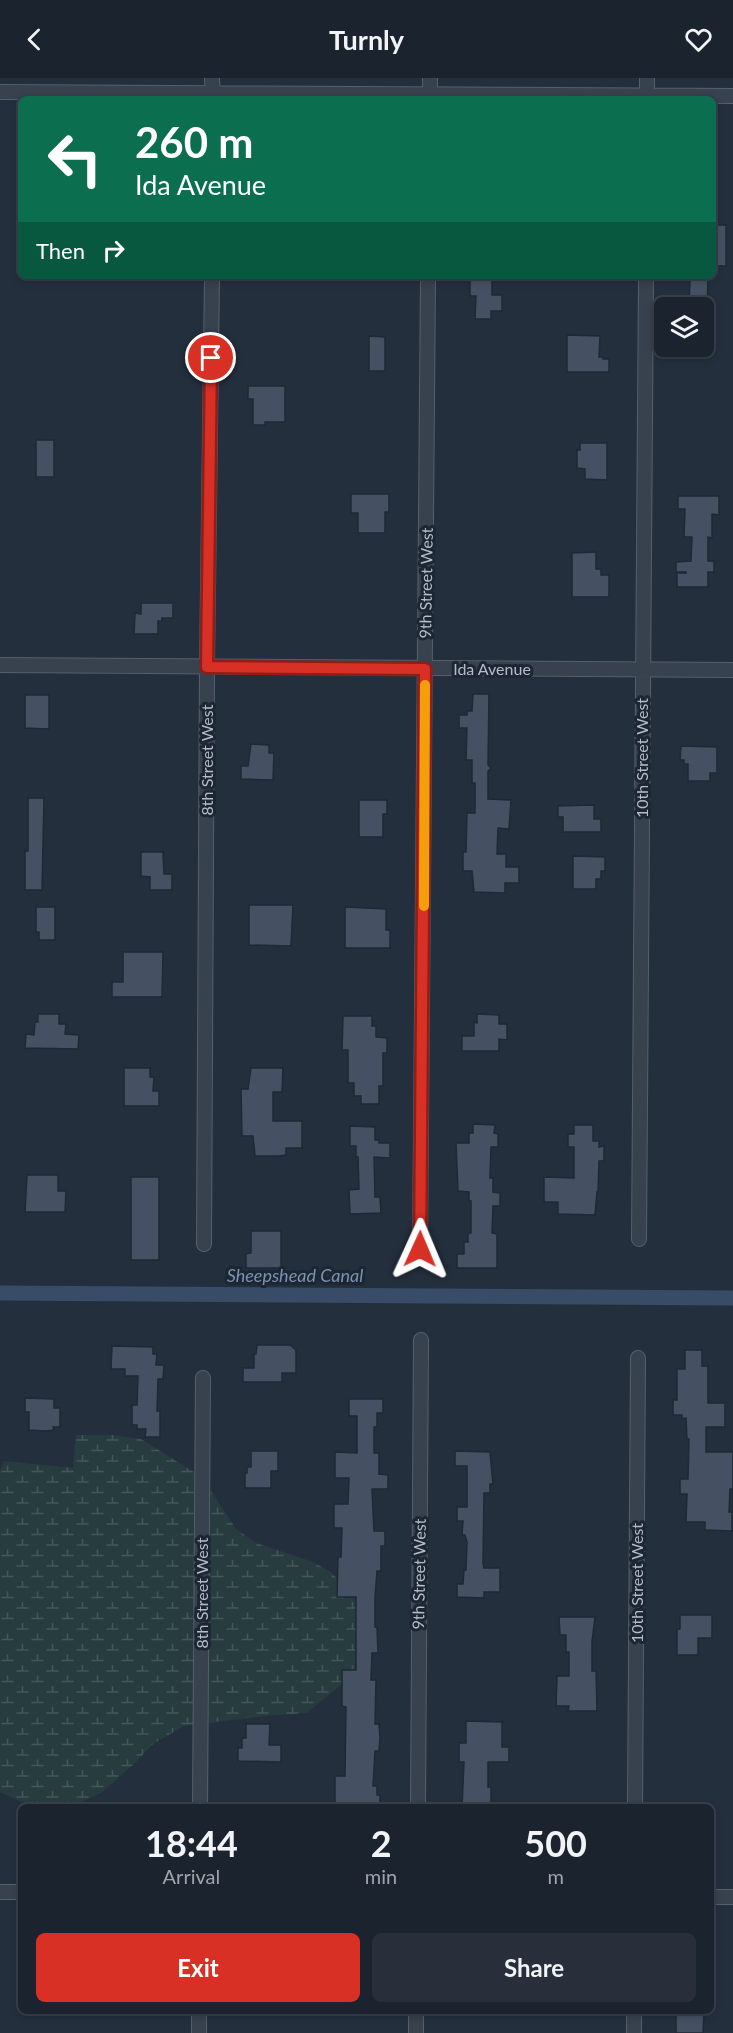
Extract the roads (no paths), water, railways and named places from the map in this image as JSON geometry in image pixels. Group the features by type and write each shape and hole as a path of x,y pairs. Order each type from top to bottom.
{"street":[{"path":"0,92 213,96 213,78"},
{"path":"430,78 430,96"},
{"path":"647,78 647,96"},
{"path":"716,96 733,96"},
{"name":"8th Street West","path":"204,1244 212,279"},
{"name":"9th Street West","path":"420,1249 428,279"},
{"name":"10th Street West","path":"639,1239 646,279"},
{"name":"Ida Avenue","path":"0,665 733,670"},
{"name":"9th Street West","path":"418,1804 421,1340"},
{"name":"10th Street West","path":"635,1804 638,1358"},
{"name":"8th Street West","path":"200,1804 203,1378"},
{"path":"0,1892 18,1892"},
{"path":"714,1897 733,1897"},
{"path":"199,2033 200,2014"},
{"path":"416,2014 416,2033"},
{"path":"634,2014 634,2033"}],"waterway":[{"name":"Sheepshead Canal","path":"0,1293 733,1298"}]}
